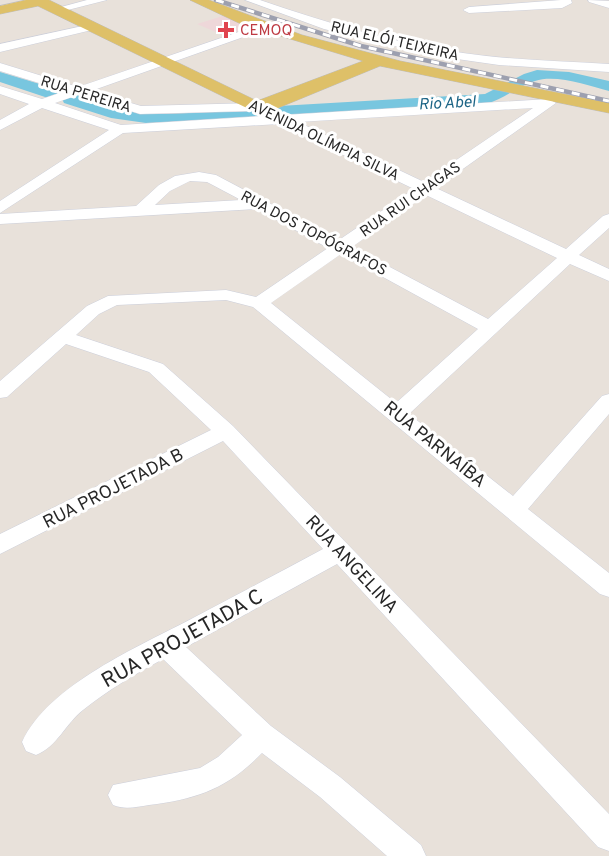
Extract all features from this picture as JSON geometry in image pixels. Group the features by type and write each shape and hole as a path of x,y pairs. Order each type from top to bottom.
{"main road":[{"path":"197,0 265,26 380,60 528,92 556,101 609,108"},
{"path":"0,10 47,4"},
{"name":"AVENIDA OLÍMPIA SILVA","path":"47,4 258,108"},
{"name":"RUA PEREIRA","path":"258,108 274,104 380,60"}],"street":[{"path":"47,4 102,0"},
{"name":"RUA ELÓI TEIXEIRA","path":"250,0 329,26 418,49 473,58 609,68"},
{"path":"469,10 562,5 567,3 566,0"},
{"path":"593,0 609,5"},
{"path":"0,126 48,102 265,26"},
{"path":"0,48 92,27"},
{"path":"580,66 609,77"},
{"name":"RUA PEREIRA","path":"0,67 75,92 140,110 258,108"},
{"path":"0,90 48,102 120,129 556,101"},
{"name":"RUA RUI CHAGAS","path":"259,303 424,188 556,101"},
{"name":"AVENIDA OLÍMPIA SILVA","path":"258,108 609,276"},
{"path":"0,208 120,129"},
{"name":"RUA DOS TOPÓGRAFOS","path":"142,209 169,183 191,175 211,178 489,327"},
{"path":"0,219 142,209 261,204"},
{"path":"396,414 609,219"},
{"path":"0,392 93,310 114,300 226,295 259,303"},
{"name":"RUA PARNAÍBA","path":"259,303 609,587"},
{"name":"RUA ANGELINA","path":"64,337 156,368 226,431 609,836"},
{"path":"515,509 609,401"},
{"name":"RUA PROJETADA B","path":"0,545 226,431"},
{"name":"RUA PROJETADA C","path":"36,742 71,703 88,690 165,644 340,551"},
{"path":"165,644 261,735 330,788 410,856"},
{"path":"123,795 202,780 214,775 228,766 261,735"}],"shaded area":[{"name":"CEMOQ","path":"226,15 253,25 225,36 197,24"}],"waterway":[{"name":"Rio Abel","path":"279,111 485,99 509,90 537,75 569,77 609,86"},
{"name":"Rio Abel","path":"0,77 57,95"},
{"name":"Rio Abel","path":"70,99 117,114 146,118 256,113"}],"railway":[{"path":"216,0 361,46 609,101"}],"place":[{"name":"CEMOQ","path":"226,30"}]}
